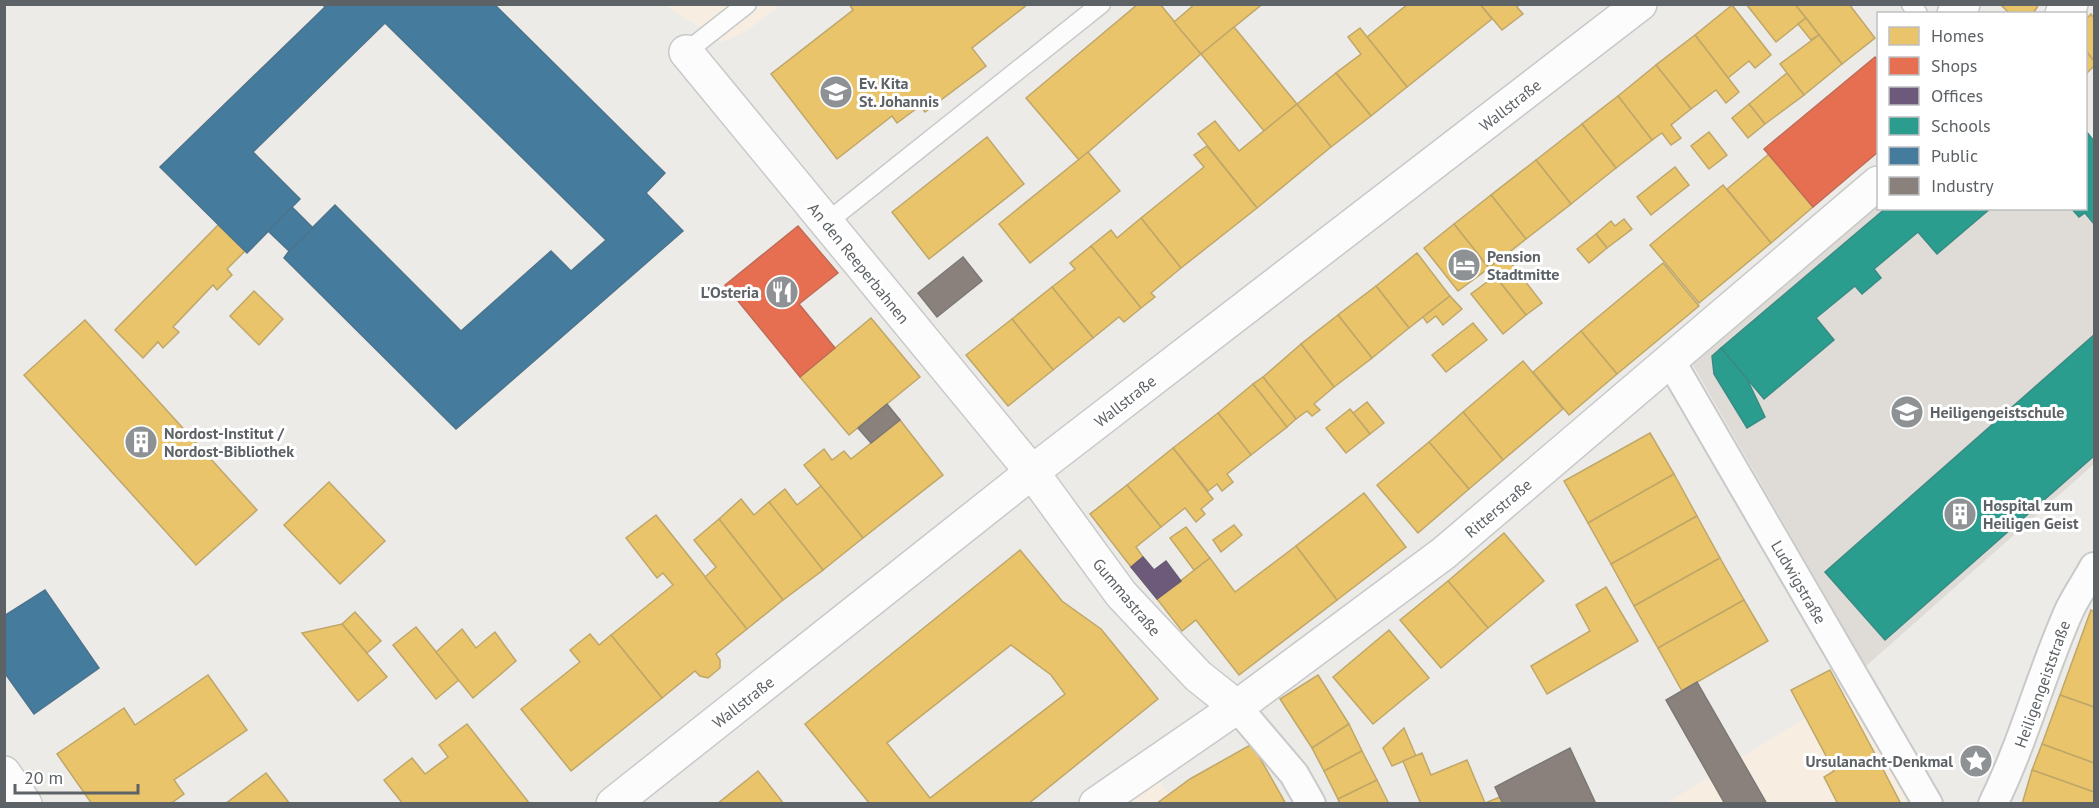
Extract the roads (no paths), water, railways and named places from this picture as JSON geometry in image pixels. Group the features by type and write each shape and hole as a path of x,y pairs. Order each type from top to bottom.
{"street":[{"name":"Wallstraße","path":"613,804 1032,472 1640,4"},
{"name":"An den Reeperbahnen","path":"686,52 1032,472"},
{"name":"Ritterstraße","path":"1096,804 1237,707 1444,553 1877,184"},
{"name":"Ludwigstraße","path":"1670,360 1928,804"},
{"name":"Gummastraße","path":"1032,472 1120,594 1198,676 1237,707"},
{"name":"Heiligengeiststraße","path":"1993,804 2015,757 2042,677 2070,609 2094,567"},
{"path":"1237,707 1294,774 1311,804"},
{"path":"4,773 26,804"}],"lane":[{"path":"686,52 747,4"},
{"path":"826,223 1101,4"}],"place":[{"name":"Ev. Kita St. Johannis","path":"836,92"},
{"name":"Pension Stadtmitte","path":"1464,265"},
{"name":"L'Osteria","path":"782,292"},
{"name":"Heiligengeistschule","path":"1907,412"},
{"name":"Nordost-Institut / Nordost-Bibliothek","path":"141,442"},
{"name":"Hospital zum Heiligen Geist","path":"1960,514"},
{"name":"Ursulanacht-Denkmal","path":"1976,761"}]}
